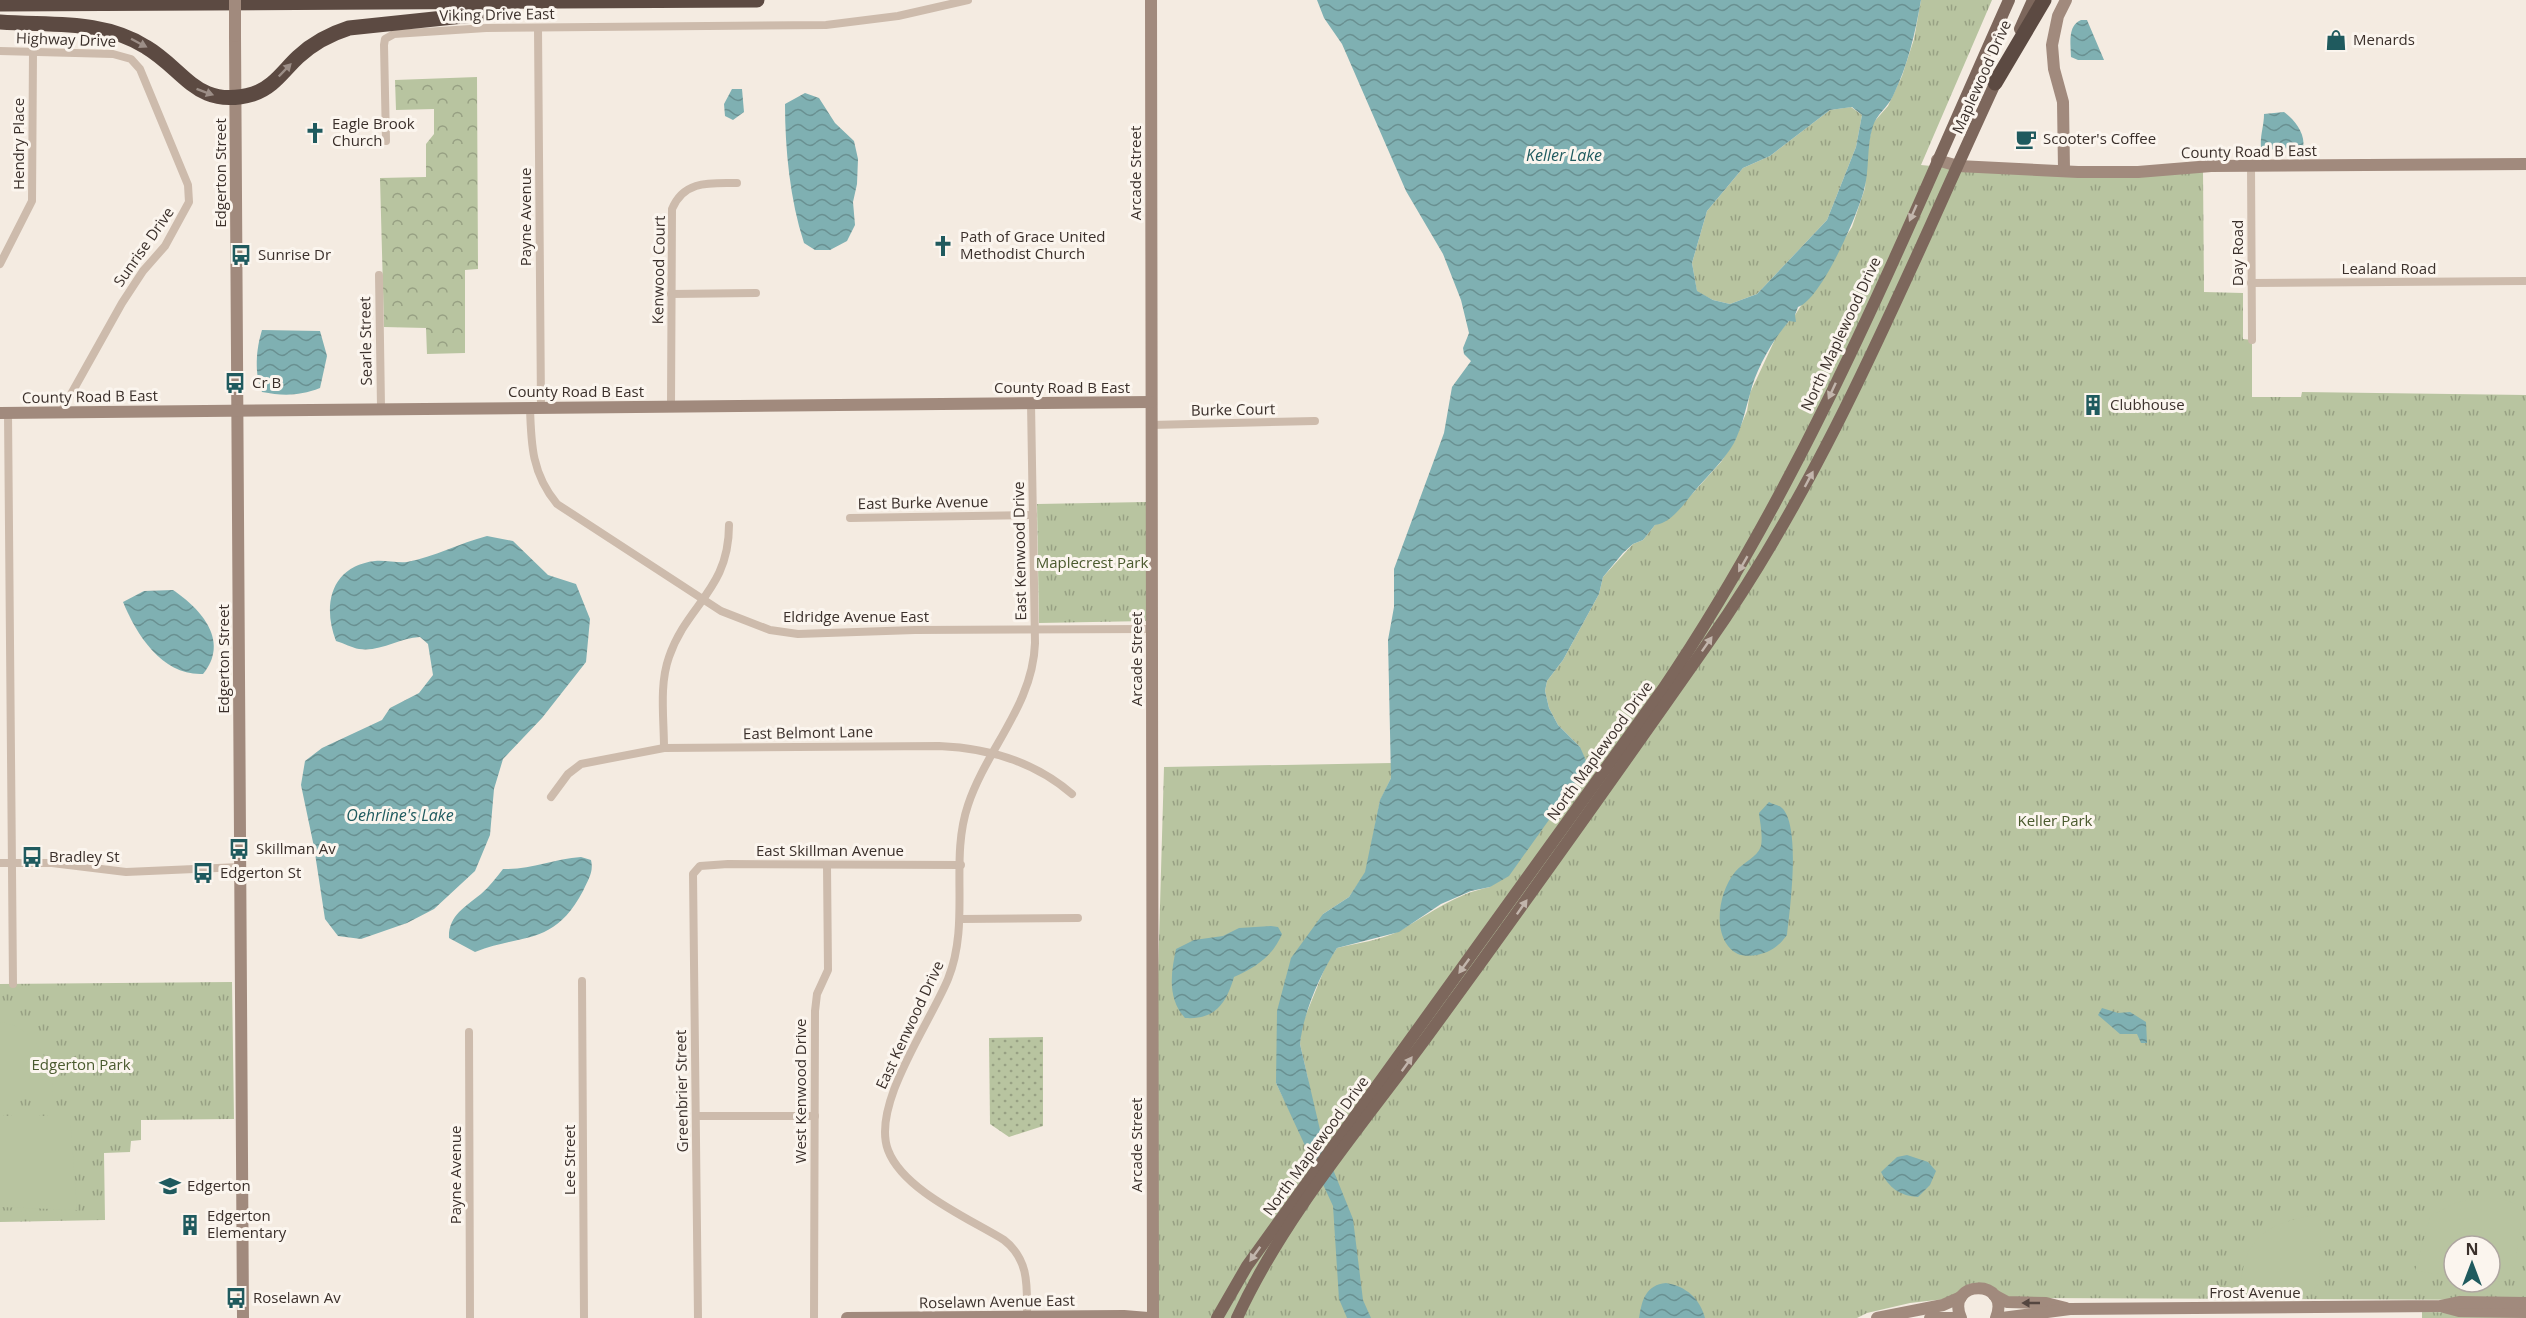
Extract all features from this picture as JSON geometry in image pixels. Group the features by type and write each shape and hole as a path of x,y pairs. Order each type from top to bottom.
{"highway":[{"path":"0,4 757,0"},
{"path":"1995,83 2044,0"},
{"path":"0,22 86,25 118,33 148,48 195,88 216,96 236,96 265,89 307,49 349,27 622,2"}],"main road":[{"name":"North Maplewood Drive","path":"1346,1139 1664,689 1727,592 1804,452 2009,0"},
{"name":"Maplewood Drive","path":"1958,166 2033,0"},
{"name":"North Maplewood Drive","path":"1217,1318 1247,1266 1304,1196 1524,904 1709,642 1768,550 1850,399 1958,166"},
{"name":"North Maplewood Drive","path":"1237,1318 1304,1196"}],"street":[{"name":"Edgerton Street","path":"235,0 243,1318"},
{"name":"Viking Drive East","path":"386,141 386,39 393,34 538,27 826,25 898,16 968,0"},
{"name":"Arcade Street","path":"1151,0 1153,1318"},
{"path":"2064,170 2063,102 2054,69 2052,45 2058,16 2066,0"},
{"name":"Payne Avenue","path":"535,407 538,27"},
{"name":"Highway Drive","path":"0,51 113,54 131,59"},
{"name":"Hendry Place","path":"0,264 32,201 33,52"},
{"name":"Sunrise Drive","path":"61,412 122,303 143,271 165,246 189,202 188,185 140,69 131,59"},
{"name":"County Road B East","path":"1937,160 1958,166 2078,172 2138,172 2251,166 2526,164"},
{"name":"Day Road","path":"2251,166 2252,340"},
{"name":"Kenwood Court","path":"671,406 671,218 675,202 693,186 737,183"},
{"name":"Searle Street","path":"378,275 381,407"},
{"name":"Lealand Road","path":"2251,283 2526,281"},
{"path":"671,294 756,293"},
{"name":"County Road B East","path":"4,413 381,407 1152,402"},
{"name":"East Kenwood Drive","path":"1027,1317 1026,1273 1016,1250 906,1178 892,1161 885,1137 888,1104 948,979 958,942 961,919 962,830 968,804 1029,682 1035,655 1031,403"},
{"name":"Eldridge Avenue East","path":"535,407 533,461 542,484 557,504 703,600 744,623 789,633 1152,629"},
{"path":"4,413 13,984"},
{"name":"Burke Court","path":"1152,425 1316,421"},
{"name":"East Burke Avenue","path":"850,518 1033,515"},
{"path":"664,748 665,668 675,643 724,565 729,547 729,525"},
{"name":"East Belmont Lane","path":"552,797 568,774 581,764 664,748 939,746 993,754 1040,771 1072,794"},
{"path":"0,863 52,863 126,872 240,867"},
{"name":"East Skillman Avenue","path":"700,866 728,864 961,865"},
{"name":"Greenbrier Street","path":"698,1318 697,1116 692,886 693,874 700,866"},
{"name":"West Kenwood Drive","path":"814,1318 815,1002 828,970 827,866"},
{"path":"961,919 1078,918"},
{"name":"Lee Street","path":"582,981 584,1318"},
{"name":"Payne Avenue","path":"469,1032 470,1318"},
{"path":"697,1116 815,1116"},
{"name":"Frost Avenue","path":"1961,1297 1969,1290 1979,1288 2007,1302 2046,1303 2070,1313"},
{"path":"1994,1295 1998,1304 1996,1318"},
{"path":"1877,1318 1943,1305 1961,1297"},
{"path":"1961,1297 1958,1309 1961,1318"},
{"name":"Frost Avenue","path":"2002,1318 2070,1313 2305,1313 2440,1306 2459,1302 2526,1303"},
{"name":"Frost Avenue","path":"2440,1306 2459,1311 2526,1312"},
{"name":"Roselawn Avenue East","path":"847,1318 1148,1318"},
{"path":"1930,1318 1953,1318"}],"green space":[{"name":"Keller Park","path":"1921,0 1992,0 1921,165 1993,172 2203,171 2204,292 2243,293 2243,339 2252,340 2252,397 2301,397 2302,392 2526,395 2526,1300 2010,1298 1979,1283 1969,1284 1953,1298 1910,1303 1867,1313 1857,1318 1157,1318 1157,1010 1164,767 1392,763 1391,778 1380,801 1366,872 1349,897 1323,914 1276,1083 1314,1161 1308,1079 1300,1044 1301,1027 1326,965 1337,948 1394,933 1454,899 1490,887 1580,747 1558,725 1549,708 1545,691 1547,681 1563,660 1599,594 1603,577 1633,544 1643,540 1655,525 1674,514 1721,462 1734,442 1747,411 1750,393 1778,333 1795,315 1852,227 1865,188 1868,146 1873,123 1888,106 1902,76 1914,39"},
{"path":"477,77 478,269 465,270 465,353 427,354 426,328 384,327 380,178 426,177 426,144 434,134 434,109 396,110 395,80"},
{"path":"1851,107 1862,115 1856,147 1827,220 1757,294 1730,304 1713,300 1697,292 1692,263 1707,211 1743,168 1770,156 1830,110"},
{"name":"Maplecrest Park","path":"1146,502 1147,621 1039,623 1037,504"},
{"name":"Edgerton Park","path":"232,982 234,1119 141,1120 141,1140 131,1141 130,1152 104,1153 105,1220 0,1222 0,984"},
{"path":"0,1022 13,1025 33,1039 46,1060 53,1096 0,1096"},
{"path":"1043,1037 1043,1126 1009,1137 990,1124 989,1038"},
{"path":"0,1116 70,1116 77,1210 0,1207"},
{"path":"2474,1198 2498,1198 2523,1206 2514,1274 2502,1282 2502,1234 2442,1234 2442,1274 2415,1271 2430,1217 2452,1204"},
{"path":"2321,1213 2319,1284 2313,1289 2240,1289 2248,1255 2254,1243 2263,1234 2274,1227"},
{"path":"2422,1312 2526,1313 2526,1318 2422,1318"}],"water":[{"name":"Keller Lake","path":"1317,0 1921,0 1903,73 1891,100 1873,126 1869,142 1866,182 1847,236 1817,289 1807,301 1798,307 1795,315 1796,322 1789,321 1765,356 1756,375 1734,443 1720,463 1676,513 1661,524 1655,525 1643,540 1633,544 1603,577 1599,594 1563,660 1547,681 1545,691 1549,708 1558,725 1580,747 1588,765 1509,876 1490,887 1471,891 1441,904 1399,932 1337,948 1313,994 1300,1044 1324,1147 1353,1219 1363,1300 1371,1318 1347,1318 1339,1299 1333,1206 1276,1083 1277,1011 1291,958 1323,914 1349,897 1365,872 1380,800 1391,778 1388,640 1394,607 1394,569 1444,433 1452,387 1471,361 1464,354 1463,348 1469,333 1461,300 1443,254 1406,191 1342,44 1324,18","holes":["1852,107 1862,115 1856,147 1827,220 1757,294 1730,304 1713,300 1697,291 1692,263 1707,211 1743,168 1770,156 1830,110"]},
{"path":"2081,20 2087,20 2104,60 2078,60 2071,57 2072,31"},
{"path":"732,89 742,89 744,112 733,120 725,116 724,104"},
{"path":"805,93 819,98 835,123 854,141 858,159 857,184 853,202 855,225 847,241 830,250 815,250 804,243 792,192 787,156 785,104"},
{"path":"2284,112 2298,127 2303,137 2303,147 2264,150 2261,143 2264,114"},
{"path":"262,330 320,331 327,356 320,388 305,393 291,394 262,392 259,385 257,361"},
{"name":"Oehrline's Lake","path":"487,536 513,541 548,575 576,584 590,619 586,662 542,718 503,759 494,789 490,835 475,871 434,909 407,923 361,939 338,936 325,919 314,847 301,785 305,761 322,748 382,720 390,708 419,693 433,675 428,644 420,637 375,649 356,648 336,641 330,614 334,589 348,571 360,564 375,561 407,562"},
{"path":"173,590 202,616 213,638 214,650 211,662 203,674 189,673 176,668 153,652 136,628 123,602 144,591"},
{"path":"1769,802 1782,808 1788,818 1791,832 1793,868 1787,935 1771,950 1762,954 1745,956 1731,949 1723,938 1720,909 1725,888 1735,872 1756,854 1761,846 1759,813"},
{"path":"581,857 591,860 589,880 572,909 561,921 549,929 536,935 475,952 449,938 449,930 454,918 487,888 503,869 523,868"},
{"path":"1278,927 1282,934 1274,949 1249,970 1234,977 1223,1002 1212,1013 1195,1018 1185,1018 1173,994 1172,976 1176,949 1194,940 1223,936 1239,928"},
{"path":"2102,1008 2118,1013 2130,1012 2146,1022 2147,1043 2141,1043 2137,1034 2120,1034 2098,1015"},
{"path":"1907,1155 1928,1162 1936,1171 1930,1185 1918,1197 1896,1190 1881,1172 1897,1157"},
{"path":"1666,1283 1686,1290 1696,1299 1705,1318 1639,1318 1649,1290"}],"place":[{"name":"Menards","path":"2336,40"},
{"name":"Eagle Brook Church","path":"315,133"},
{"name":"Scooter's Coffee","path":"2026,139"},
{"name":"Path of Grace United Methodist Church","path":"943,246"},
{"name":"Sunrise Dr","path":"241,255"},
{"name":"Cr B","path":"235,383"},
{"name":"Clubhouse","path":"2093,405"},
{"name":"Skillman Av","path":"239,849"},
{"name":"Bradley St","path":"32,857"},
{"name":"Edgerton St","path":"203,873"},
{"name":"Edgerton","path":"170,1186"},
{"name":"Edgerton Elementary","path":"190,1225"},
{"name":"Roselawn Av","path":"236,1298"}]}
